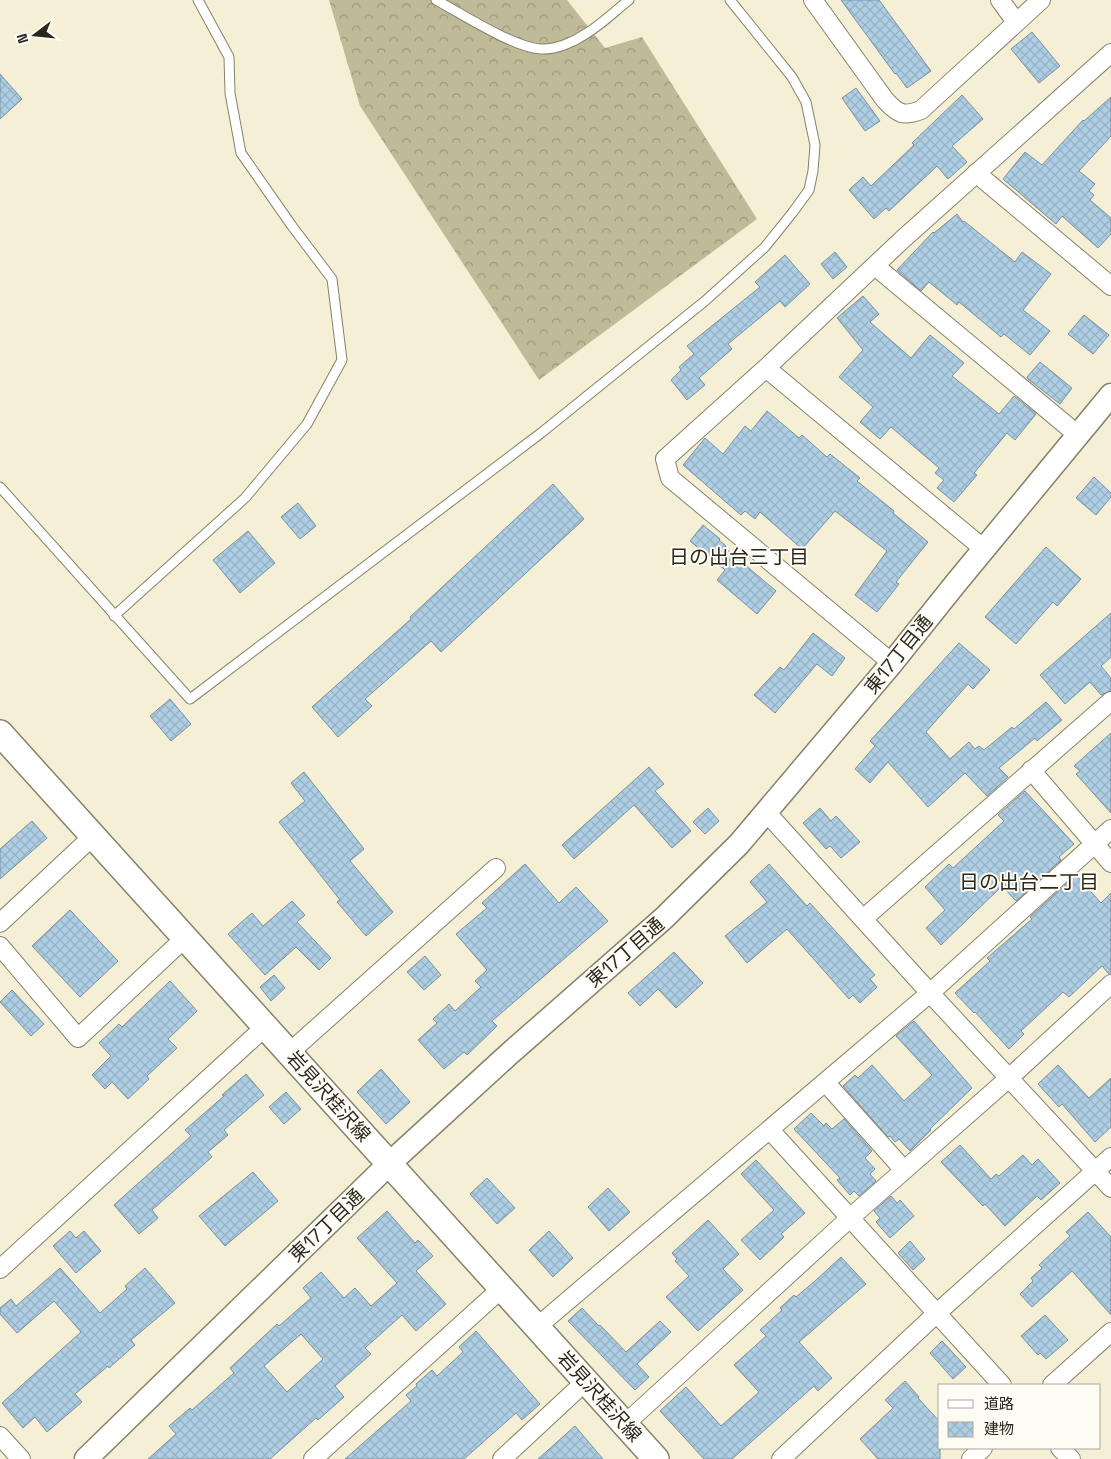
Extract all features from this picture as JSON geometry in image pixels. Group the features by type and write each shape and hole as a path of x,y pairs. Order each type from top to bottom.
{"main road":[{"name":"岩見沢桂沢線","path":"0,733 92,837 186,937 538,1326 656,1459"}],"street":[{"path":"814,0 885,100 896,111 909,115 921,110 1041,0"},
{"path":"1000,0 1016,22"},
{"path":"892,663 670,478 665,459 976,173 1111,53"},
{"path":"976,173 1111,286"},
{"path":"875,266 1078,435"},
{"path":"766,368 984,549"},
{"name":"東17丁目通","path":"86,1459 390,1163 508,1055 664,918 708,876 767,813 1111,395"},
{"path":"863,919 1031,770 1111,702"},
{"path":"1031,770 1111,862"},
{"path":"767,813 930,993 1111,1188"},
{"path":"538,1326 930,993 1111,829"},
{"path":"0,924 92,837"},
{"path":"290,1052 496,868"},
{"path":"0,946 78,1038 186,937"},
{"path":"624,1425 851,1217 1111,984"},
{"path":"3,1261 266,1026"},
{"path":"826,1083 904,1170"},
{"path":"770,1130 1001,1384"},
{"path":"781,1459 937,1313 1111,1157"},
{"path":"313,1459 502,1288"},
{"path":"1053,1384 1111,1332"},
{"path":"502,1459 586,1381"},
{"path":"0,1436 21,1459"},
{"path":"971,1459 982,1449"},
{"path":"1061,1449 1071,1459"}],"lane":[{"path":"114,616 245,498 307,424 342,360 332,278 292,226 241,153 230,92 229,57 198,0"},
{"path":"436,0 514,42 541,49 553,48 588,33 629,0"},
{"path":"0,487 190,699 541,433 705,301 765,247 809,190 813,172 815,146 806,102 796,85 730,0"}],"green space":[{"path":"329,0 567,0 605,48 642,37 757,219 539,380 360,106"}],"building":[{"path":"841,0 879,0 931,71 907,88"},
{"path":"1032,32 1060,66 1039,83 1011,49"},
{"path":"0,74 22,99 0,119"},
{"path":"856,88 880,121 865,131 842,98"},
{"path":"962,95 983,119 952,146 967,162 948,179 937,166 889,211 886,208 874,219 849,190 863,177 871,186"},
{"path":"1111,97 1111,136 1079,171 1095,184 1089,191 1094,195 1090,200 1111,218 1111,234 1098,248 1062,216 1056,224 1003,179 1025,152 1042,165 1083,120"},
{"path":"957,214 963,222 1015,262 1022,252 1051,274 1023,310 1050,331 1030,355 1004,334 1001,337 959,302 957,305 929,282 921,291 897,270 933,232"},
{"path":"835,252 847,267 833,279 821,264"},
{"path":"785,255 810,284 785,307 780,301 728,344 732,349 699,378 705,385 687,400 671,380 681,370 679,367 694,354 687,346 760,287 755,282"},
{"path":"863,296 879,314 870,322 911,358 930,335 964,363 952,376 999,414 1014,396 1036,414 1015,440 1007,433 974,473 977,475 954,502 937,488 944,480 935,473 939,468 891,427 880,439 860,422 873,407 839,377 863,350 837,318"},
{"path":"1084,315 1109,335 1093,354 1068,334"},
{"path":"1040,362 1072,388 1060,404 1027,377"},
{"path":"767,411 799,438 802,435 827,457 830,454 860,478 857,481 928,542 896,582 899,584 877,612 855,595 887,551 835,511 802,549 760,512 755,519 745,511 741,515 683,465 705,438 723,454 745,426 751,431"},
{"path":"1094,477 1111,493 1111,497 1096,515 1076,498"},
{"path":"553,484 584,519 441,652 431,641 365,699 372,706 338,737 312,707 411,619 410,617"},
{"path":"298,503 316,526 300,539 281,517"},
{"path":"703,525 720,539 726,546 725,548 776,591 757,614 717,580 725,570 690,541"},
{"path":"248,531 275,563 240,593 213,560"},
{"path":"1046,547 1081,579 1057,606 1053,602 1016,644 985,617"},
{"path":"1111,613 1111,657 1101,666 1111,678 1111,691 1101,695 1090,682 1065,704 1040,675"},
{"path":"813,633 845,658 832,676 817,664 775,713 754,695 780,667 784,670"},
{"path":"959,643 990,670 973,689 968,684 926,732 950,759 969,742 975,749 979,746 984,750 1012,727 1014,729 1046,702 1062,720 1037,741 1035,738 999,768 1008,777 987,796 965,773 928,807 888,762 870,783 855,769 875,746 870,741"},
{"path":"170,699 191,724 171,741 150,716"},
{"path":"1111,733 1111,813 1076,774 1080,771 1074,766"},
{"path":"649,767 664,784 655,791 691,831 672,848 634,805 574,859 562,845"},
{"path":"304,772 364,849 350,861 393,912 366,936 337,902 340,900 279,822 305,801 291,783"},
{"path":"1025,791 1074,844 1059,857 1061,860 1016,901 1002,886 941,945 926,928 945,910 925,887 949,864 953,868 1004,821 998,815"},
{"path":"708,808 719,821 705,834 693,822"},
{"path":"820,808 831,821 836,816 860,842 841,858 830,846 826,849 803,823"},
{"path":"32,821 47,838 0,879 0,849"},
{"path":"525,864 559,903 576,887 608,921 492,1021 497,1026 467,1055 464,1052 444,1069 418,1040 437,1023 433,1019 449,1004 455,1011 481,987 475,981 487,970 456,934 487,908 482,903"},
{"path":"769,864 807,906 810,903 875,975 870,979 877,987 860,1003 853,995 849,999 787,929 747,963 725,936 767,902 750,882"},
{"path":"1076,875 1101,903 1111,893 1111,974 1102,966 1069,997 1063,992 1021,1031 1024,1034 1009,1049 955,993 990,961 987,958 1032,919 1030,917"},
{"path":"292,901 305,915 297,922 331,958 319,970 296,947 265,975 228,934 252,913 263,926"},
{"path":"70,910 118,961 80,997 32,946"},
{"path":"674,952 703,983 676,1008 658,989 640,1006 628,993"},
{"path":"425,956 441,975 424,990 407,972"},
{"path":"274,975 285,988 271,1001 260,987"},
{"path":"170,981 197,1011 168,1039 177,1048 147,1076 149,1079 128,1099 112,1082 105,1089 92,1075 111,1056 99,1043 119,1024 122,1027"},
{"path":"12,990 44,1024 31,1036 0,1002"},
{"path":"914,1021 972,1088 910,1151 899,1139 895,1142 890,1136 888,1137 843,1086 855,1075 858,1078 872,1065 904,1101 932,1075 896,1036"},
{"path":"1058,1065 1089,1098 1111,1078 1111,1127 1095,1142 1062,1104 1059,1107 1038,1084"},
{"path":"381,1069 410,1102 386,1124 357,1092"},
{"path":"246,1074 264,1095 224,1130 228,1135 208,1152 212,1157 152,1210 158,1218 139,1234 114,1205 191,1136 185,1130"},
{"path":"286,1092 301,1109 284,1124 269,1107"},
{"path":"811,1113 824,1126 826,1123 832,1129 844,1119 872,1151 865,1158 875,1169 870,1174 876,1181 859,1196 854,1191 850,1195 837,1180 840,1178 794,1129"},
{"path":"960,1145 991,1179 996,1174 999,1176 1023,1155 1032,1165 1038,1159 1060,1183 1041,1200 1037,1196 1005,1226 941,1162"},
{"path":"756,1160 805,1213 781,1234 784,1237 760,1260 741,1240 774,1210 741,1174"},
{"path":"253,1172 278,1201 225,1246 199,1216"},
{"path":"487,1178 515,1208 497,1224 470,1194"},
{"path":"608,1188 630,1212 609,1231 588,1207"},
{"path":"891,1196 897,1203 900,1200 914,1216 890,1238 876,1222 880,1218 874,1211"},
{"path":"387,1211 415,1243 418,1240 433,1256 416,1271 446,1304 416,1331 402,1315 365,1348 371,1354 335,1386 344,1397 318,1420 316,1418 270,1459 148,1459 176,1434 169,1426 190,1408 192,1410 234,1373 230,1368 277,1324 279,1326 311,1298 303,1288 321,1272 344,1298 355,1288 371,1306 397,1283 357,1238","holes":["301,1334 323,1359 287,1392 264,1366"]},
{"path":"1088,1212 1111,1237 1111,1315 1072,1271 1032,1307 1020,1294 1033,1281 1031,1278 1042,1268 1039,1265 1070,1236 1066,1232"},
{"path":"708,1220 739,1254 723,1269 743,1290 698,1331 666,1297 689,1276 675,1261 677,1259 672,1253"},
{"path":"70,1231 76,1238 84,1231 101,1251 76,1273 53,1246"},
{"path":"549,1231 573,1258 553,1277 529,1250"},
{"path":"910,1241 925,1259 913,1270 898,1253"},
{"path":"841,1257 866,1284 799,1342 832,1378 818,1391 814,1386 732,1459 704,1459 660,1411 686,1387 721,1426 759,1392 734,1365 766,1336 760,1330 782,1310 780,1308 794,1295 796,1297"},
{"path":"60,1268 100,1313 127,1289 125,1286 145,1268 175,1303 131,1340 135,1345 75,1394 82,1402 47,1432 35,1417 23,1428 2,1403 81,1332 54,1301 17,1333 0,1314 0,1308 11,1299 16,1306"},
{"path":"582,1308 626,1352 660,1321 671,1332 637,1364 649,1377 635,1390 568,1321"},
{"path":"1045,1315 1068,1340 1046,1359 1040,1353 1038,1355 1021,1336"},
{"path":"476,1331 540,1404 522,1420 516,1413 464,1459 345,1459 411,1401 406,1395 417,1386 416,1384 432,1370 437,1376 463,1352 459,1347"},
{"path":"942,1341 966,1367 953,1379 930,1353"},
{"path":"905,1381 938,1420 940,1459 878,1459 860,1439 893,1408 885,1400"},
{"path":"575,1426 603,1459 538,1459"}],"district":[{"name":"日の出台三丁目","path":"739,557"},
{"name":"日の出台二丁目","path":"1029,882"}]}
